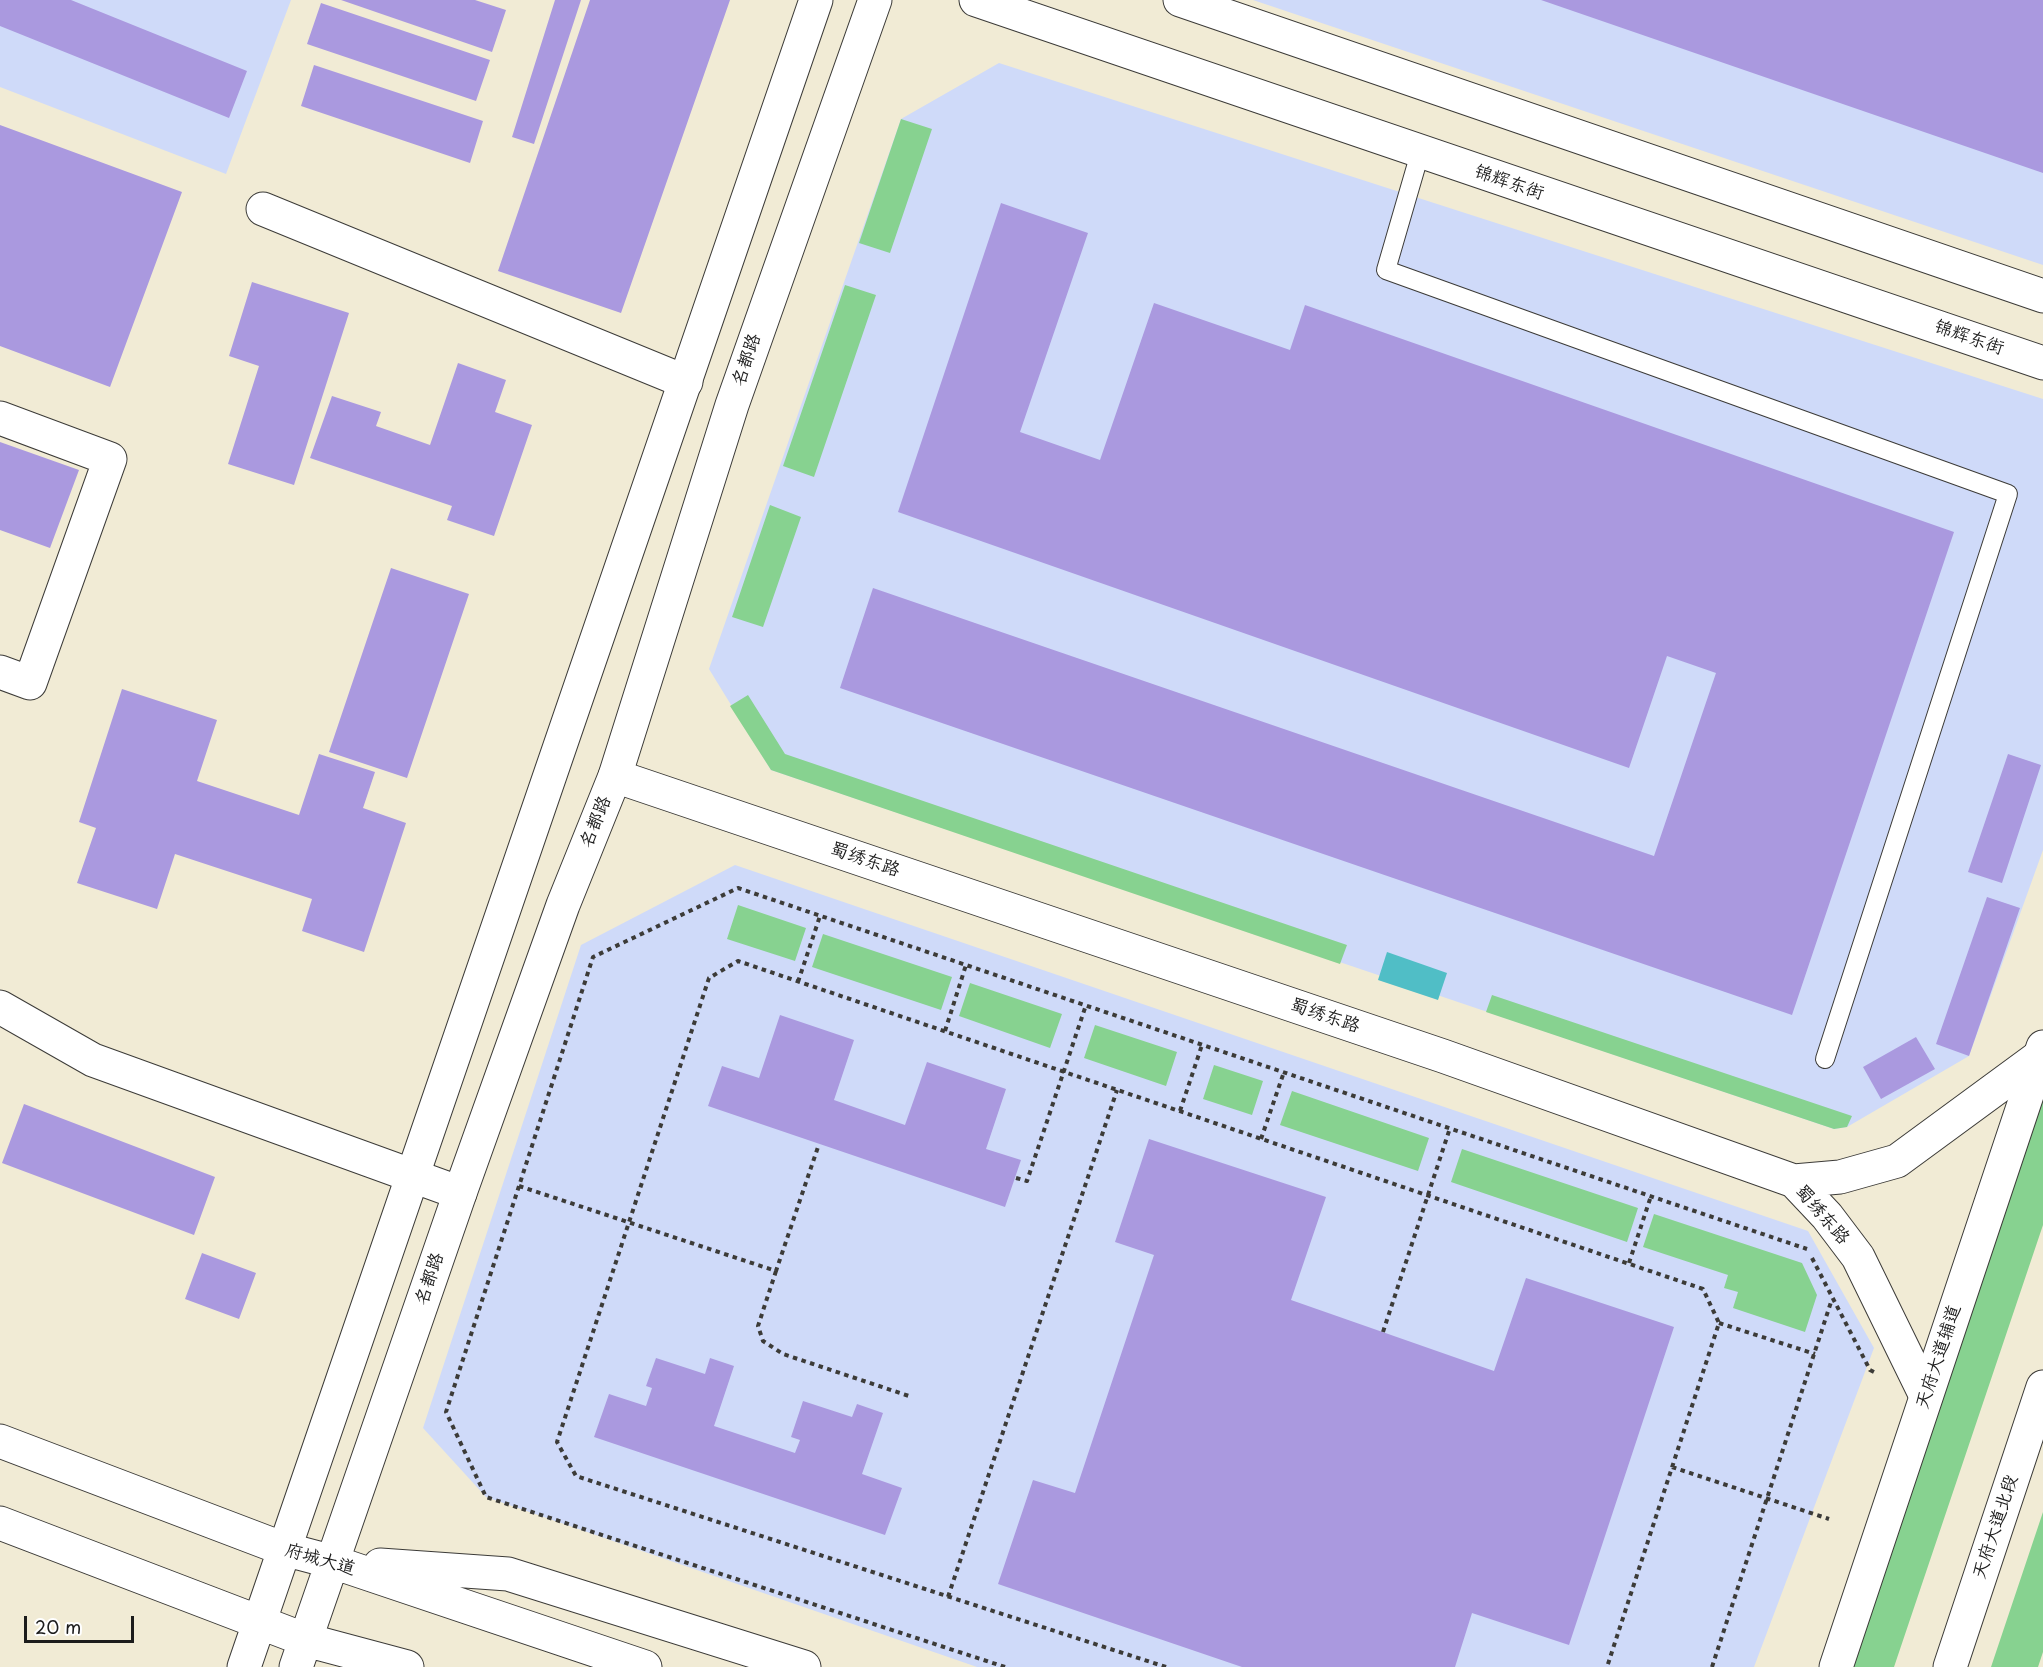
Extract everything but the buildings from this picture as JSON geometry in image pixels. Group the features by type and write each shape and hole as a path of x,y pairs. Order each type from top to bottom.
{"street":[{"path":"244,1667 816,0"},
{"name":"名都路","path":"301,1653 460,1193 563,905 615,776 732,405 875,0"},
{"name":"锦辉东街","path":"976,0 1420,153 2043,363"},
{"path":"1180,0 2043,296"},
{"path":"263,208 686,382"},
{"path":"0,418 110,459 30,683 0,672"},
{"name":"蜀绣东路","path":"615,776 1443,1056 1794,1182 1827,1216 1858,1257 1926,1396"},
{"path":"0,1007 93,1060 460,1193"},
{"path":"1794,1182 1840,1177 1897,1161 2042,1051"},
{"name":"天府大道辅道","path":"1836,1667 2042,1051"},
{"name":"天府大道北段","path":"1950,1667 2043,1388"},
{"name":"府城大道","path":"0,1442 284,1549 333,1562 645,1667"},
{"path":"0,1523 260,1623 301,1653 361,1667"},
{"path":"333,1562 508,1574 804,1667"},
{"path":"301,1653 407,1667"}],"lane":[{"path":"1420,153 1386,270 2008,494 1825,1059"}],"path":[{"path":"1005,1667 486,1497 446,1412 594,957 738,888 1807,1248 1870,1370 1926,1396"},
{"path":"798,982 820,916"},
{"path":"1166,1667 576,1476 556,1442 709,978 738,961 1703,1288 1719,1323 1606,1667"},
{"path":"945,1031 966,965"},
{"path":"1016,1178 1027,1181 1086,1005"},
{"path":"1180,1111 1202,1044"},
{"path":"1261,1138 1284,1072"},
{"path":"948,1597 1117,1090"},
{"path":"1383,1332 1450,1128"},
{"path":"819,1144 758,1326 763,1341 783,1354 909,1396"},
{"path":"519,1186 776,1271"},
{"path":"1629,1263 1651,1196"},
{"path":"1712,1667 1833,1299"},
{"path":"1719,1323 1815,1354"},
{"path":"1672,1467 1829,1519"}],"shaded area":[{"path":"0,0 291,0 226,174 0,87"},
{"path":"1253,0 2043,0 2043,265"},
{"path":"999,63 2043,399 2043,850 1969,1056 1847,1127 1834,1129 771,770 709,669 901,119"},
{"path":"735,865 1808,1231 1874,1348 1754,1667 977,1667 486,1497 423,1428 581,945"}],"green space":[{"path":"901,119 932,129 890,253 859,243"},
{"path":"845,285 876,295 814,477 783,466"},
{"path":"770,505 801,517 763,627 732,617"},
{"path":"748,695 785,754 1347,945 1340,964 771,770 730,706"},
{"path":"738,905 806,928 795,961 727,939"},
{"path":"823,934 952,977 941,1010 812,967"},
{"path":"970,983 1062,1014 1050,1048 959,1016"},
{"path":"1492,995 1852,1116 1847,1127 1834,1129 1486,1012"},
{"path":"1095,1025 1177,1052 1166,1086 1084,1058"},
{"path":"1214,1065 1263,1081 1252,1115 1203,1099"},
{"path":"2043,1070 2043,1225 1894,1667 1842,1667"},
{"path":"1292,1091 1429,1138 1418,1171 1280,1125"},
{"path":"1462,1149 1638,1208 1627,1242 1451,1182"},
{"path":"1654,1214 1802,1263 1817,1295 1805,1332 1733,1308 1738,1292 1724,1288 1728,1275 1643,1247"},
{"path":"2043,1512 2043,1652 2038,1667 1991,1667"}],"water":[{"path":"1387,952 1447,973 1438,1000 1378,980"}]}
